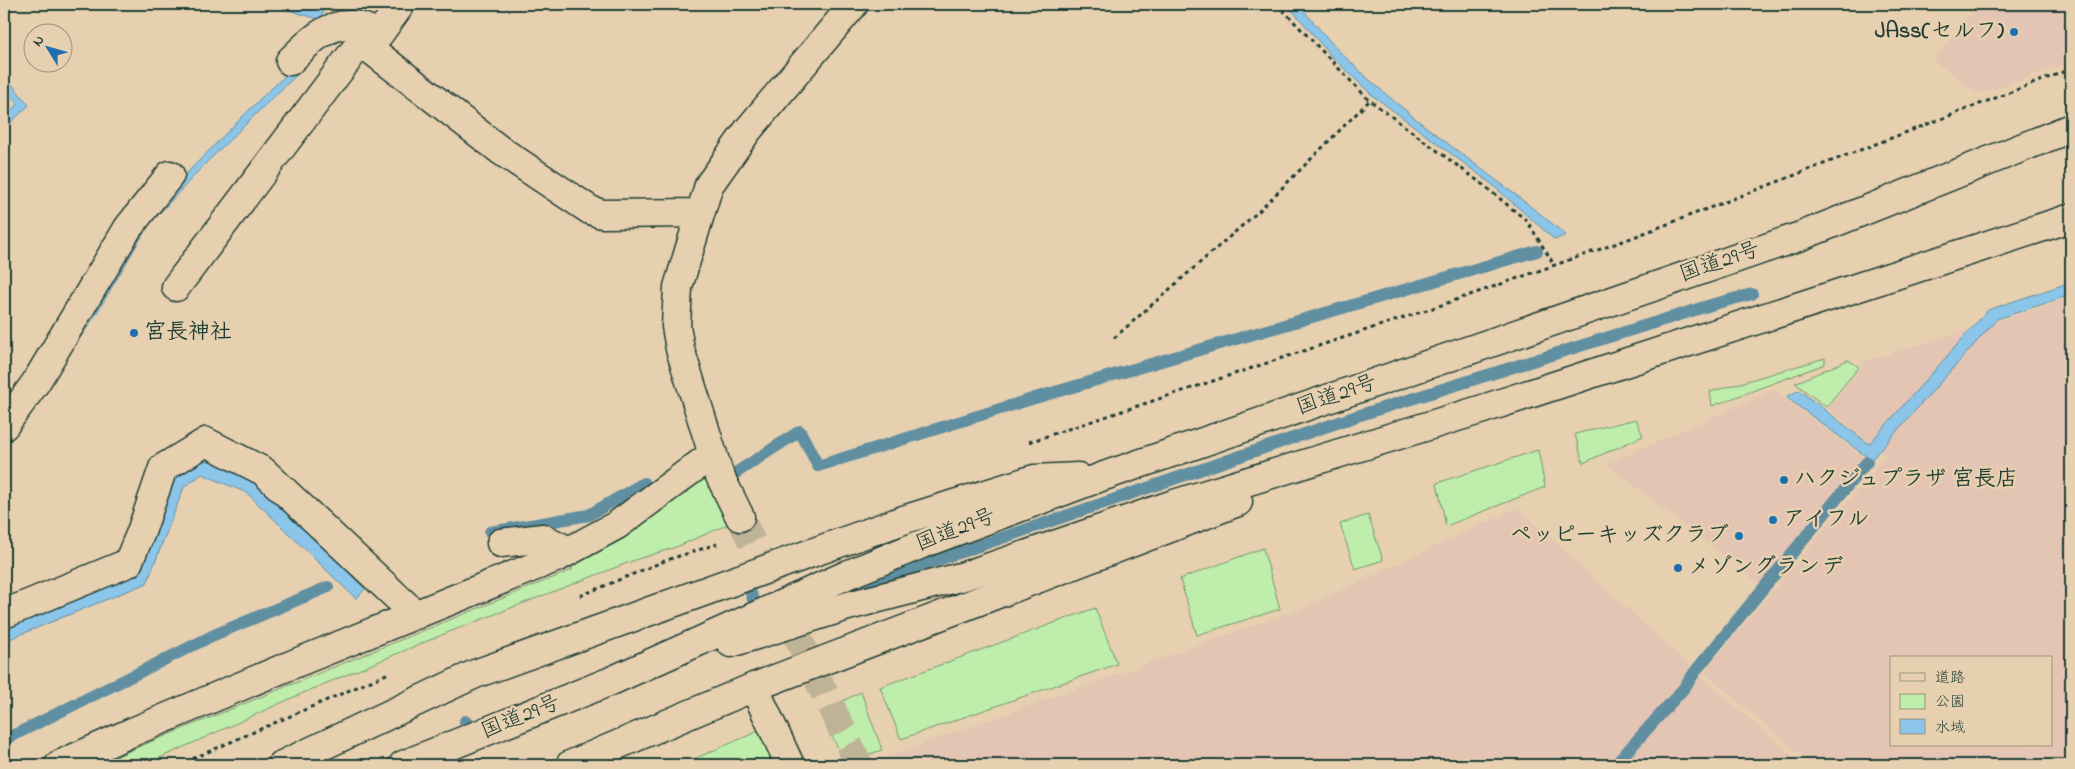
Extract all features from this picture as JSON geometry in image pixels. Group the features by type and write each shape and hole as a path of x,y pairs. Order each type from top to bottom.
{"main road":[{"path":"176,288 361,42 374,41 401,4"},
{"path":"740,517 719,474 680,349 676,326 678,287 699,213 709,186 748,130 854,4"},
{"path":"290,61 312,38 333,28 353,25 500,150 590,210 602,214 699,213"},
{"name":"国道29号","path":"403,765 610,681 876,562 1104,476 1801,236 2071,128"},
{"path":"4,426 36,382 128,228 170,175"},
{"name":"国道29号","path":"610,681 848,606 964,576 1171,505 1483,409 2071,218"},
{"path":"570,765 754,687 1483,409"},
{"path":"4,614 128,563 163,468 206,442 263,471 416,615"},
{"path":"59,765 139,729 558,557 617,525 713,454"},
{"path":"282,765 475,674 906,519 1034,479 1104,476"},
{"path":"501,543 543,538 569,551"},
{"path":"754,687 790,765"}],"path":[{"path":"1277,4 1370,100 1482,184 1527,221 1553,263"},
{"path":"1022,444 1433,308 1626,240 2071,70"},
{"path":"1114,338 1260,210 1370,100"},
{"path":"576,597 667,560 723,542"},
{"path":"178,765 350,688 395,670"}],"shaded area":[{"name":"JAss(セルフ)","path":"1979,4 2071,4 2071,62 1979,94 1933,60"},
{"path":"2071,298 2071,765 1812,765 1704,672 1886,456 1827,408 1866,361"},
{"path":"1774,390 1865,459 1762,586 1607,464"},
{"path":"1517,508 1701,676 1803,765 876,765 874,761 1308,606"}],"green space":[{"path":"1825,358 1825,364 1712,406 1710,392"},
{"path":"1848,360 1859,367 1826,407 1795,383"},
{"path":"1636,419 1643,436 1583,463 1575,434"},
{"path":"1538,450 1545,487 1446,526 1437,483"},
{"path":"706,478 729,524 676,547 635,560 449,632 303,693 144,765 98,765 572,570 572,564 664,507"},
{"path":"1368,515 1383,560 1355,569 1340,524"},
{"path":"1263,548 1280,609 1197,635 1180,579"},
{"path":"1095,608 1117,664 901,739 880,687"},
{"path":"861,692 882,750 845,762 820,712"},
{"path":"759,731 773,765 680,765"}],"water":[{"path":"269,4 299,4 324,8 321,20"},
{"path":"1287,4 1298,4 1324,35 1367,78 1566,235 1555,240 1489,182 1372,95 1332,57"},
{"path":"338,37 339,42 325,48 265,105 204,165 148,226 95,316 4,448 4,438 115,268 179,181 260,99 299,63"},
{"path":"4,75 29,105 4,129 4,117 18,104 4,87"},
{"path":"2071,282 2071,295 1997,319 1871,460 1786,397 1799,390 1869,444 1988,310"},
{"path":"200,457 256,481 365,589 356,599 247,493 202,474 184,487 147,583 12,638 4,644 4,625 135,571 171,479"}],"waterway":[{"path":"734,474 800,431 818,466 1035,398 1537,251"},
{"path":"824,599 1357,416 1714,304 1752,294"},
{"path":"1615,765 1684,688 1697,669 1867,462"},
{"path":"490,532 589,515 644,483"},
{"path":"4,740 214,635 328,587"},
{"path":"750,591 759,616"},
{"path":"465,721 480,735"}],"tunnel":[{"path":"740,517 859,765"}],"place":[{"name":"JAss(セルフ)","path":"2014,32"},
{"name":"宮長神社","path":"134,333"},
{"name":"ハクジュプラザ 宮長店","path":"1784,480"},
{"name":"アイフル","path":"1773,520"},
{"name":"ペッピーキッズクラブ","path":"1739,536"},
{"name":"メゾングランデ","path":"1678,568"}]}
